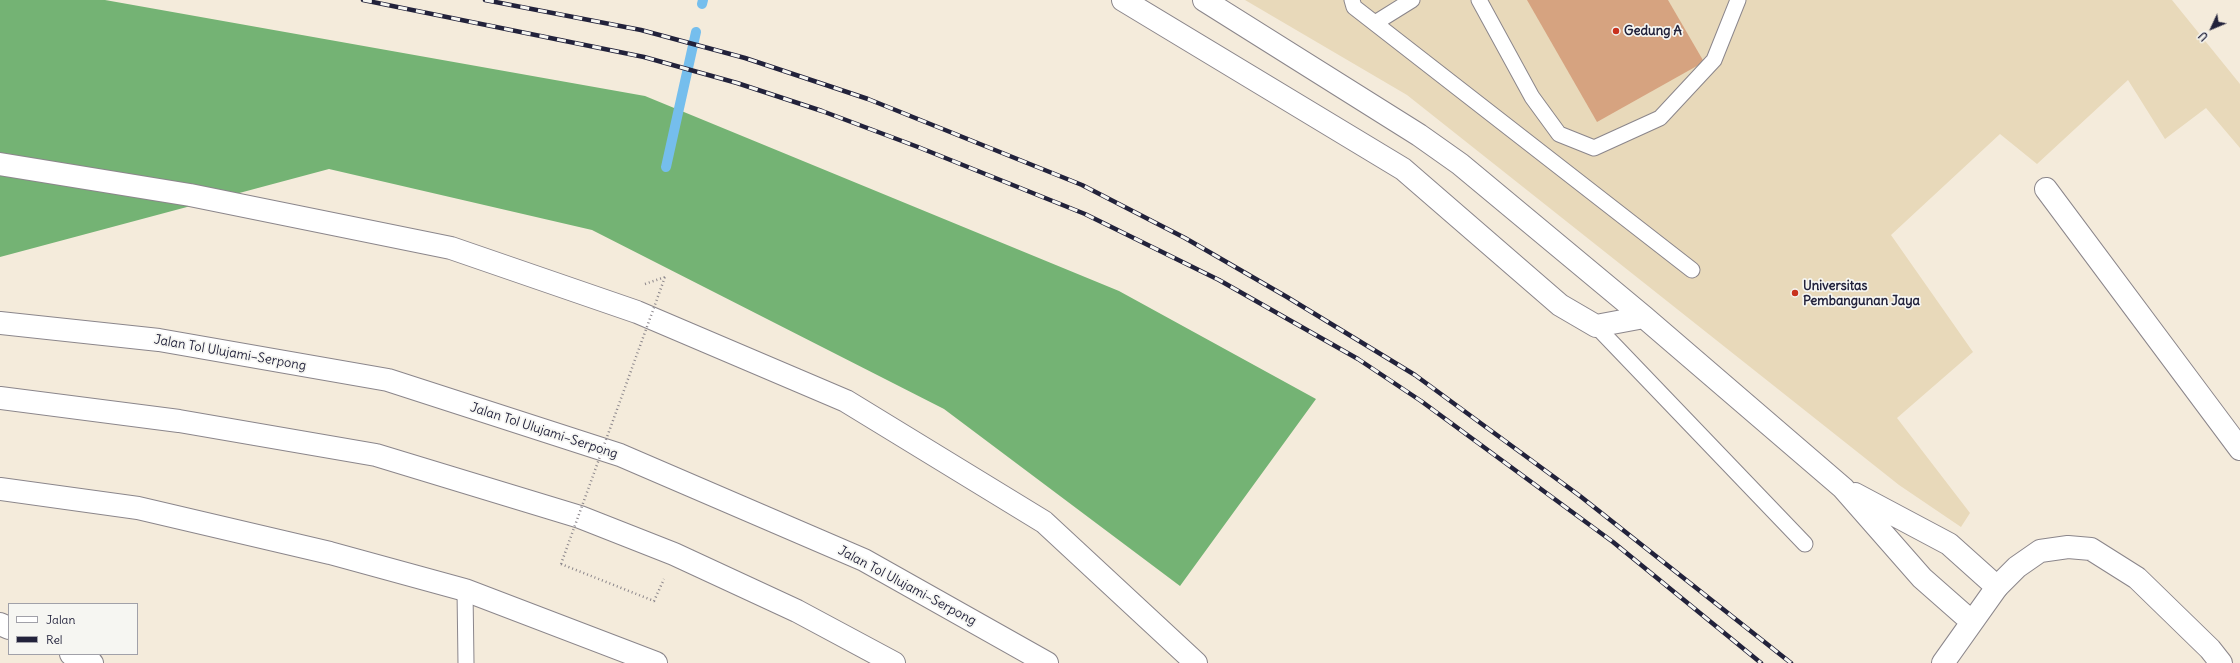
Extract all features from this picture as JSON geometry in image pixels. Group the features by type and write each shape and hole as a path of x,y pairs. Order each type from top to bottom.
{"main road":[{"path":"1122,0 1403,169 1560,305 1596,326 1644,317"},
{"path":"1204,0 1413,131 1460,164 1644,317 1843,488 1922,578 1972,622"},
{"path":"0,164 190,195 451,248 637,312 846,401 1044,522 1196,663"},
{"path":"2046,189 2240,449"},
{"name":"Jalan Tol Ulujami–Serpong","path":"0,323 159,340 388,380 620,455 864,560 1048,663"},
{"path":"0,398 178,421 376,455 580,517 674,554 797,611 894,663"},
{"path":"1843,488 1949,544 1996,587"},
{"path":"0,489 138,508 330,553 465,590 656,663"},
{"path":"1943,663 1996,587 2017,567 2040,551 2068,547 2091,549 2137,578 2210,649 2220,663"},
{"path":"73,655 92,663"}],"lane":[{"path":"1352,0 1354,7 1692,270"},
{"path":"1375,23 1412,0"},
{"path":"1479,0 1532,97 1559,134 1594,148 1660,118 1714,60 1738,0"},
{"path":"1596,326 1805,544"},
{"path":"465,590 466,663"}],"path":[{"path":"665,277 561,564 654,601 674,554"}],"shaded area":[{"name":"Universitas Pembangunan Jaya","path":"1245,0 2172,0 2240,84 2240,148 2206,108 2165,139 2128,80 2037,164 2000,134 1891,235 1973,352 1897,418 1970,513 1961,527 1899,485 1407,95"}],"green space":[{"path":"0,0 105,0 645,96 1119,291 1316,399 1180,586 944,409 592,230 329,169 0,257"}],"building":[{"name":"Gedung A","path":"1527,0 1668,0 1704,62 1597,122"}],"waterway":[{"path":"702,4 703,0"},
{"path":"666,167 696,32"}],"railway":[{"path":"363,0 644,57 737,83 822,111 918,147 1085,214 1219,280 1358,359 1421,401 1613,542 1761,663"},
{"path":"485,0 641,30 745,58 868,99 1082,185 1185,238 1287,297 1415,375 1580,496 1791,663"}],"place":[{"name":"Gedung A","path":"1616,31"},
{"name":"Universitas Pembangunan Jaya","path":"1795,293"}]}
